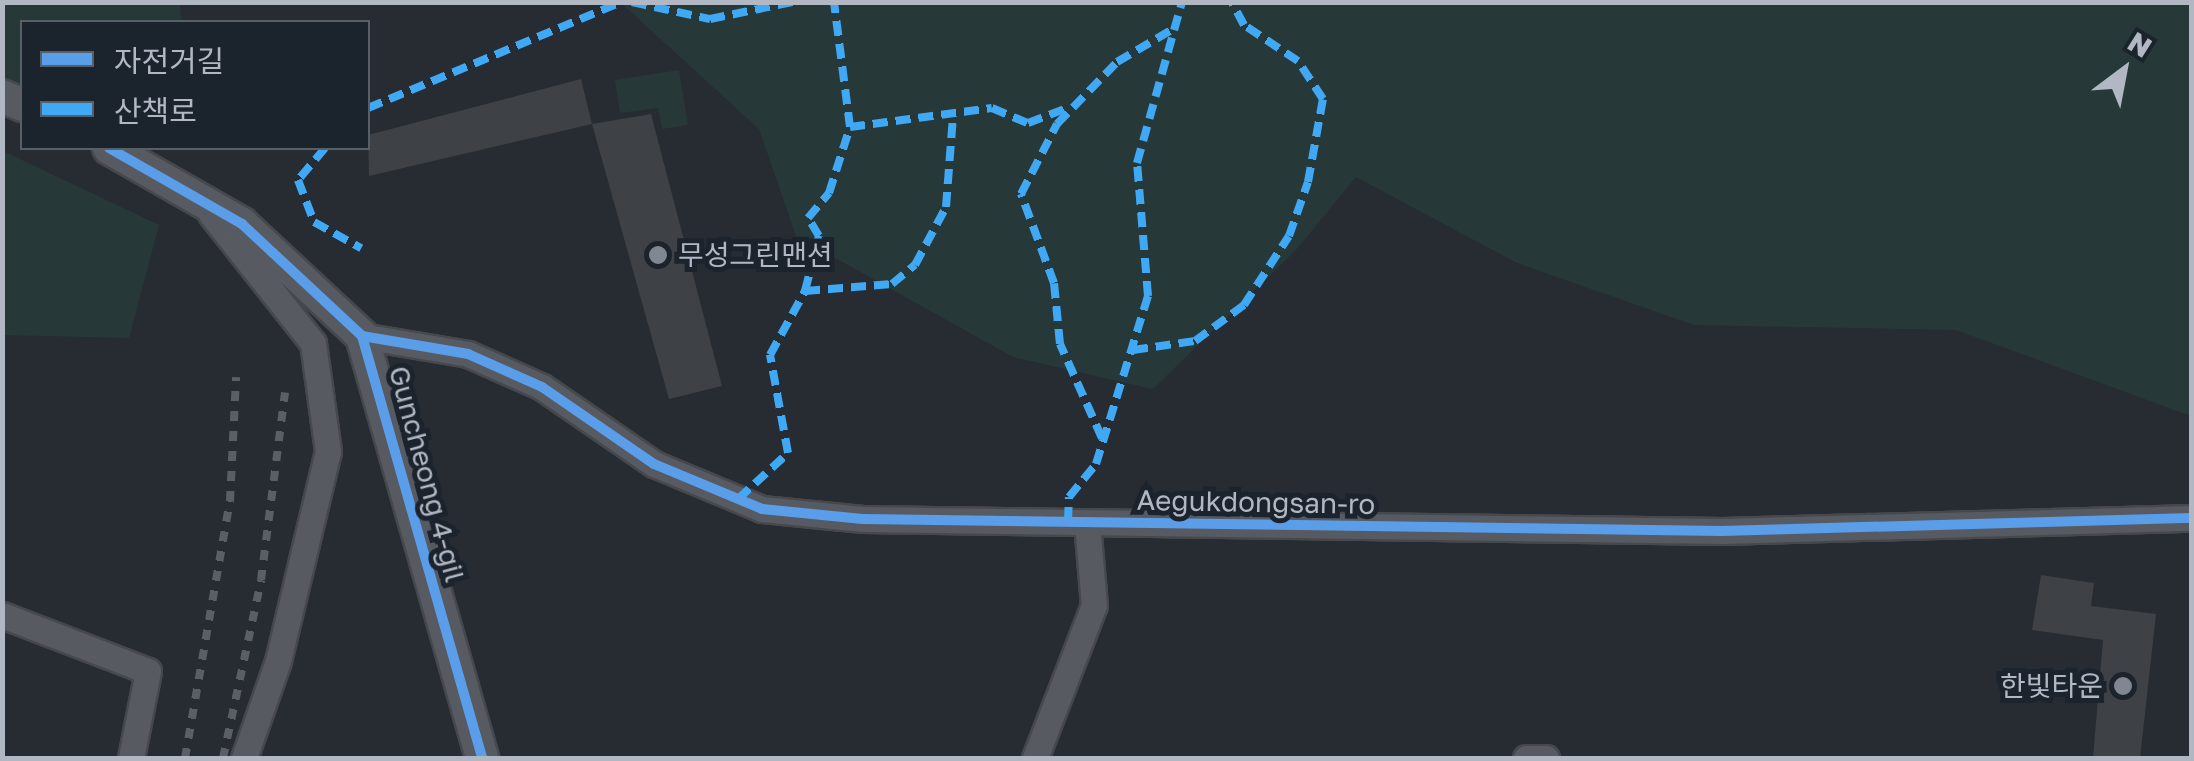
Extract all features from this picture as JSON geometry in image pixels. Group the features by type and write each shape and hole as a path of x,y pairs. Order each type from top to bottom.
{"street":[{"name":"Guncheong 4-gil","path":"113,150 184,184 242,224 362,336 482,758"},
{"path":"184,184 312,342 328,451 278,661 244,758"},
{"name":"Aegukdongsan-ro","path":"362,336 468,354 542,387 654,464 762,510 1087,523 1722,531 2192,518"},
{"path":"1035,758 1094,604 1087,523"},
{"path":"2,615 148,671 132,758"},
{"path":"1526,758 1546,758"}],"shaded area":[{"path":"2,3 180,3 181,20 20,20 20,85 3,76"},
{"path":"621,3 2191,3 2191,416 1956,330 1694,325 1517,263 1356,177 1296,250 1153,389 1013,357 796,236 759,129"},
{"path":"679,70 688,125 662,129 658,108 620,113 615,80"},
{"path":"3,151 159,225 129,338 3,335"}],"building":[{"path":"581,79 592,124 369,176 370,134"},
{"name":"무성그린맨션","path":"651,114 722,386 669,399 592,124"},
{"name":"한빛타운","path":"2041,575 2094,583 2091,606 2156,614 2140,758 2093,758 2103,640 2032,630"}],"railway":[{"path":"185,758 230,501 236,377"},
{"path":"223,758 261,580 285,393"}],"marked path":[{"path":"370,107 622,2"},
{"path":"632,2 710,19 792,2"},
{"path":"738,499 788,453 770,355 805,291 819,236 808,218 829,193 850,127 834,2"},
{"path":"1068,522 1069,497 1096,464 1148,296 1137,163 1182,2"},
{"path":"1133,350 1195,341 1244,305 1289,236 1308,182 1323,99 1298,61 1244,25 1232,2"},
{"path":"1102,438 1060,344 1054,283 1021,194 1057,124 1117,62 1173,29"},
{"path":"850,127 992,108 1028,123 1067,108"},
{"path":"805,291 892,284 915,265 946,207 953,117"},
{"path":"323,150 298,180 314,222 361,248"}],"cycle path":[{"path":"112,150 242,224 362,336 482,758"},
{"path":"362,336 468,354 542,387 654,464 762,509 863,519 1722,531 2192,518"}],"place":[{"name":"무성그린맨션","path":"658,255"},
{"name":"한빛타운","path":"2123,686"}]}
